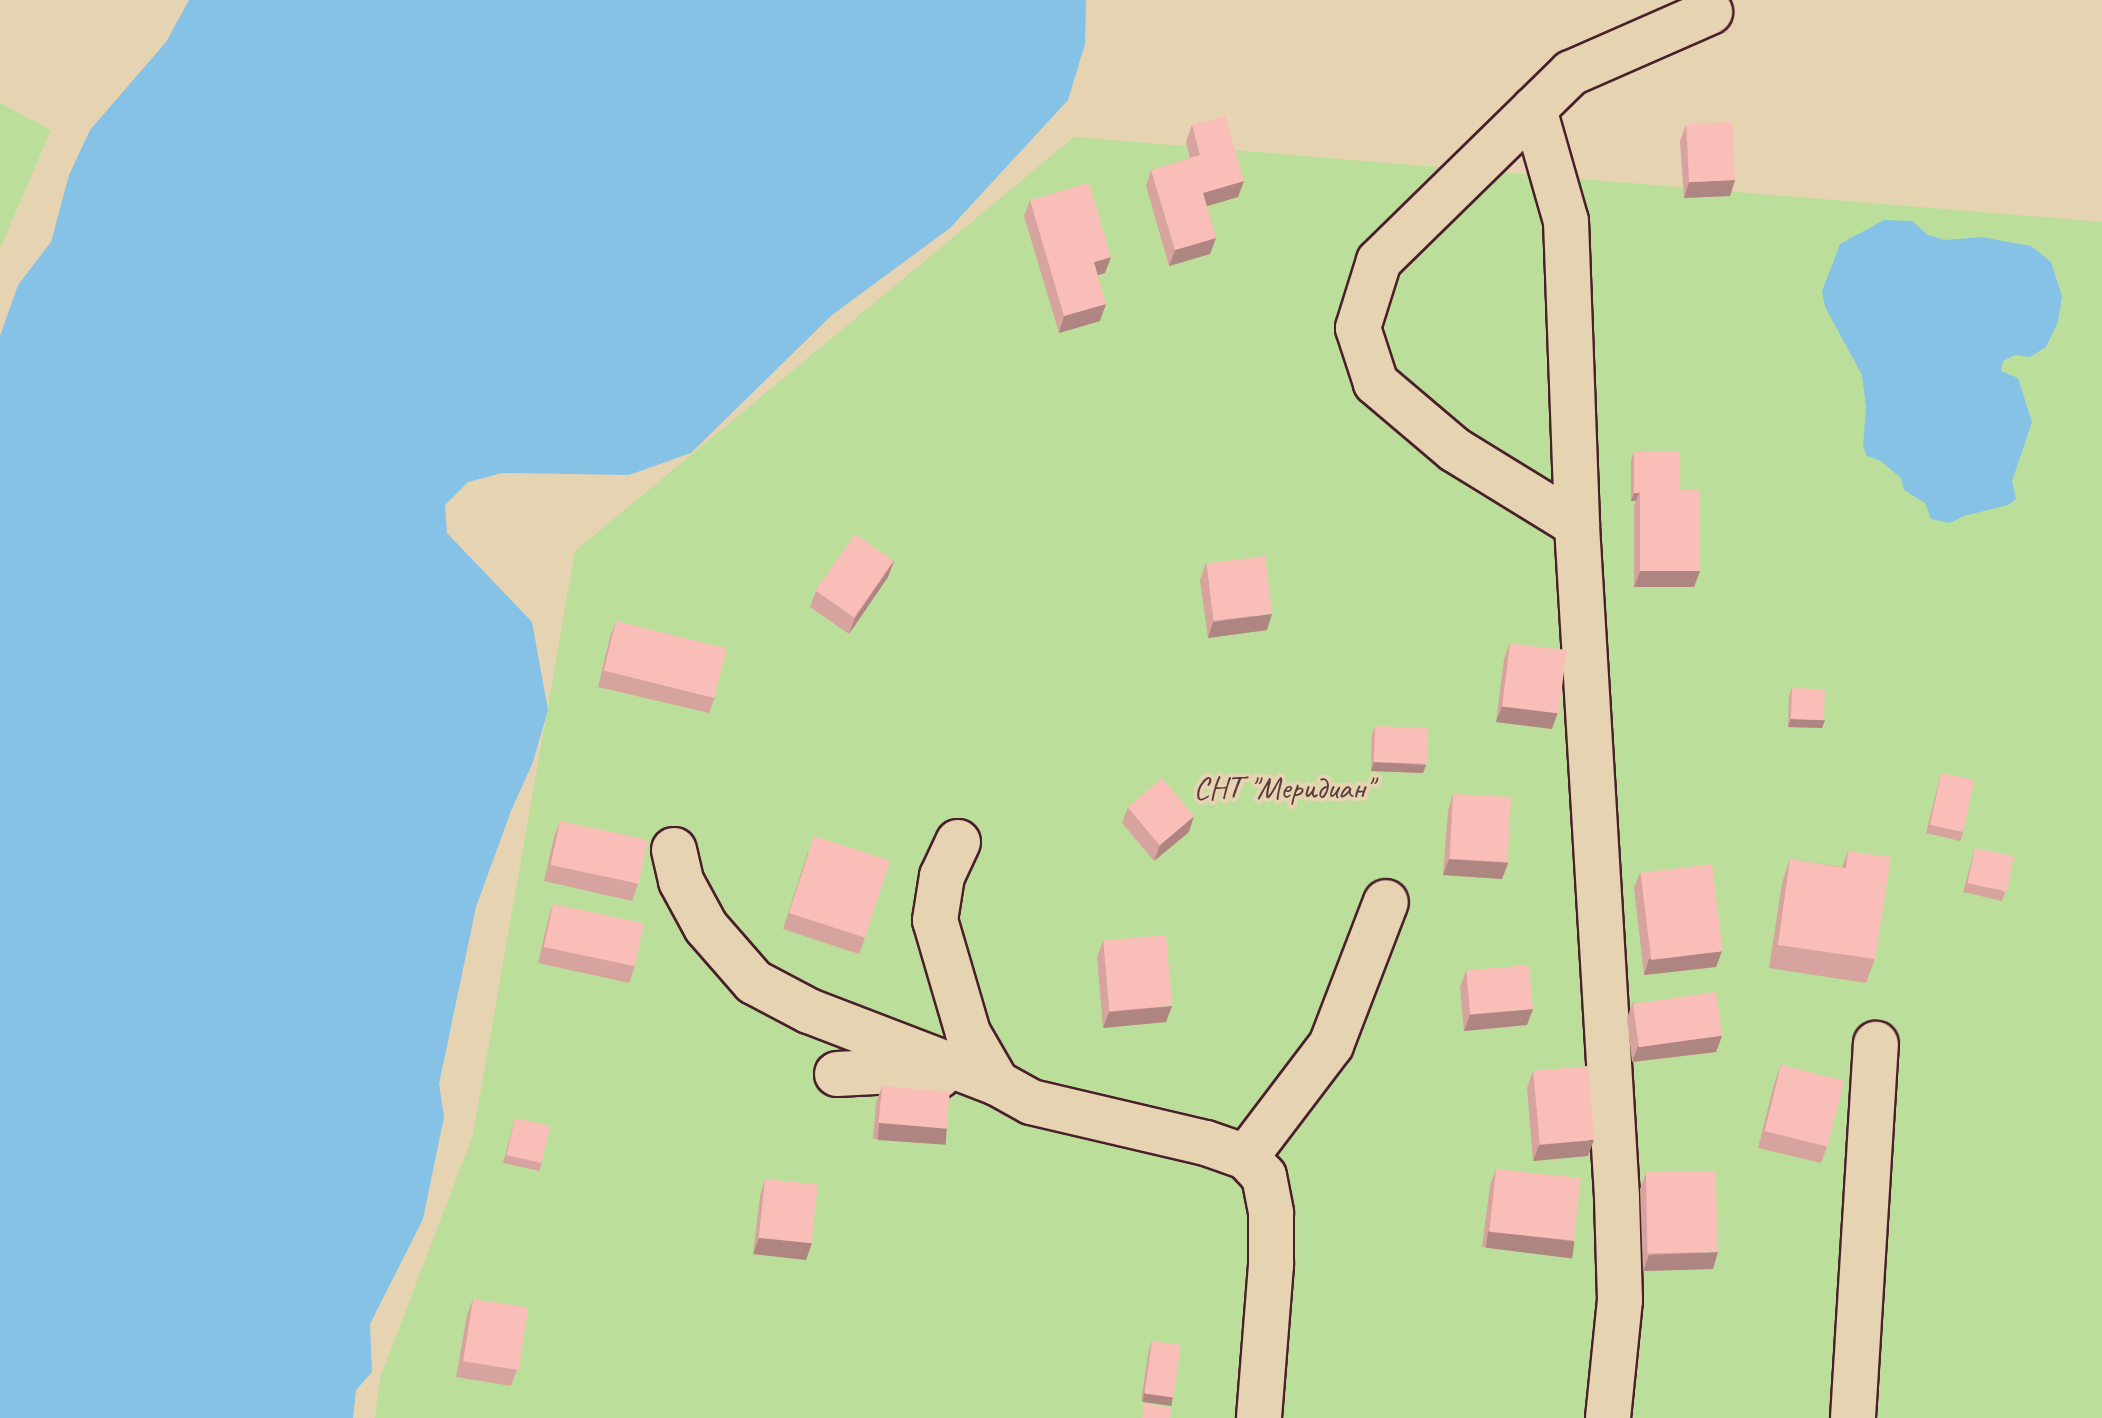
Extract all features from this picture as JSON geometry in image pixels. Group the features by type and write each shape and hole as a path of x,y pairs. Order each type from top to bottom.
{"lane":[{"path":"1577,525 1455,450 1376,383 1358,328 1379,261 1571,73 1710,12"},
{"path":"1534,109 1566,221 1577,525 1617,1197 1620,1300 1608,1418"},
{"path":"958,842 942,876 935,920 968,1033 997,1083"},
{"path":"674,850 681,881 706,927 754,982 809,1011 997,1083 1031,1102 1206,1143 1246,1157 1264,1176 1271,1213 1271,1265 1259,1418"},
{"path":"1246,1157 1331,1045 1386,902"},
{"path":"1853,1418 1876,1044"},
{"path":"837,1074 895,1071 997,1083"}],"green space":[{"path":"0,103 51,130 0,249"},
{"name":"СНТ \"Меридиан\"","path":"1074,137 2102,222 2102,1418 375,1418 380,1378 473,1135 575,551"}],"water":[{"path":"189,0 1086,0 1085,44 1068,100 950,228 832,315 691,453 629,475 502,473 468,482 445,505 447,533 532,622 548,710 533,762 511,811 476,907 439,1084 444,1117 423,1219 370,1324 372,1372 356,1390 353,1418 0,1418 0,336 18,285 51,242 69,175 90,130 166,42"},
{"path":"1884,220 1912,221 1928,235 1945,240 1981,237 2031,246 2051,262 2062,296 2058,322 2046,347 2030,357 2015,355 2003,361 2001,371 2018,378 2032,422 2012,481 2016,499 2008,505 1964,516 1950,523 1931,519 1925,503 1904,490 1901,478 1881,461 1867,456 1863,446 1866,407 1862,375 1825,307 1822,291 1840,244"}],"building":[{"path":"1225,116 1244,181 1203,193 1216,238 1175,250 1151,170 1200,155 1192,125"},
{"path":"1732,122 1735,180 1689,182 1686,124"},
{"path":"1089,183 1111,257 1094,262 1106,304 1064,316 1030,200"},
{"path":"1634,452 1680,452 1680,490 1640,490 1634,493"},
{"path":"1640,490 1700,490 1700,571 1640,571"},
{"path":"855,534 894,561 854,617 815,591"},
{"path":"1265,556 1272,614 1214,621 1206,563"},
{"path":"616,621 727,649 714,698 604,670"},
{"path":"1510,643 1567,650 1559,713 1502,707"},
{"path":"1792,688 1825,689 1824,720 1791,719"},
{"path":"1375,726 1428,728 1427,764 1374,762"},
{"path":"1941,773 1974,780 1963,832 1930,825"},
{"path":"1162,778 1194,816 1160,845 1128,807"},
{"path":"1453,794 1511,797 1508,862 1450,859"},
{"path":"560,821 648,840 639,884 551,865"},
{"path":"814,836 890,861 865,938 789,913"},
{"path":"1975,848 2014,856 2007,892 1968,883"},
{"path":"1848,851 1891,857 1875,959 1778,945 1790,859 1846,868"},
{"path":"1712,864 1723,951 1651,960 1641,873"},
{"path":"553,904 644,923 635,966 544,947"},
{"path":"1166,935 1172,1006 1109,1011 1103,940"},
{"path":"1529,965 1533,1009 1470,1014 1466,970"},
{"path":"1716,992 1722,1036 1639,1047 1633,1004"},
{"path":"1781,1065 1844,1081 1828,1147 1765,1131"},
{"path":"1588,1066 1594,1140 1540,1145 1533,1071"},
{"path":"882,1086 950,1092 947,1129 879,1123"},
{"path":"515,1118 550,1126 542,1163 506,1155"},
{"path":"1496,1169 1581,1178 1574,1241 1489,1232"},
{"path":"1716,1171 1717,1252 1647,1253 1646,1172"},
{"path":"765,1179 818,1185 812,1243 759,1238"},
{"path":"473,1299 528,1308 518,1370 463,1361"},
{"path":"1152,1341 1181,1345 1173,1398 1145,1393"},
{"path":"1144,1403 1171,1408 1170,1418 1142,1418"}]}
